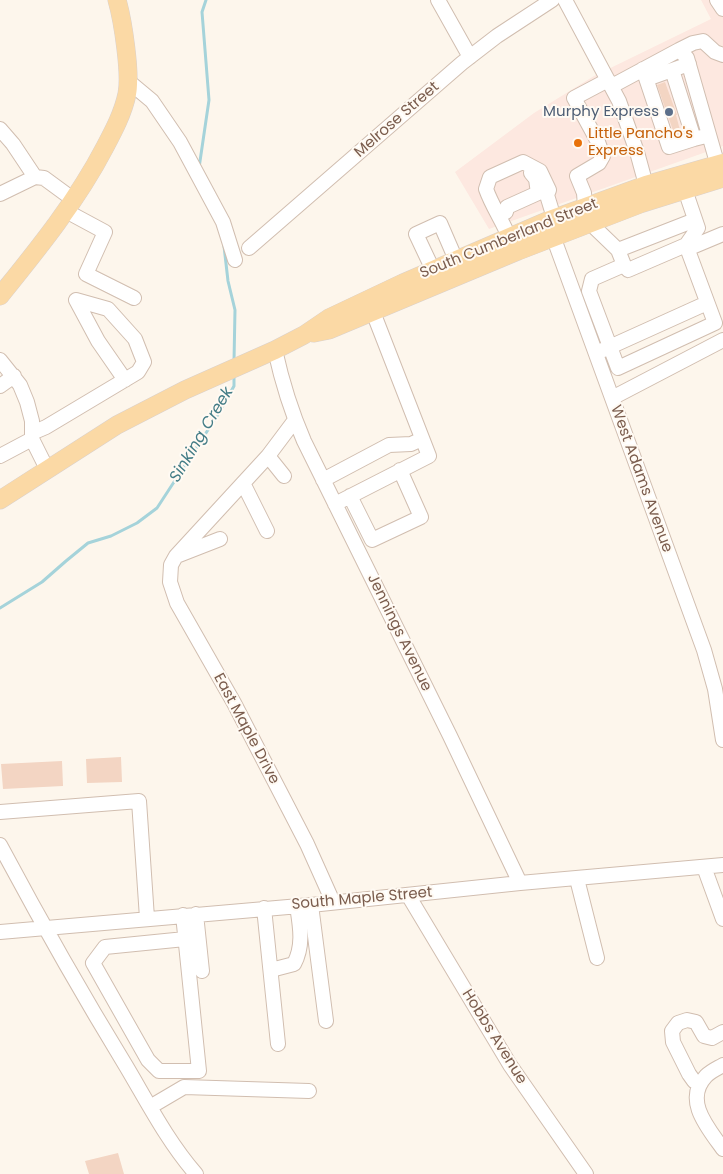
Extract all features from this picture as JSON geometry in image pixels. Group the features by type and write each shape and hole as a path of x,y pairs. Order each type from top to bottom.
{"main road":[{"path":"0,296 70,206 99,159 119,121 128,81 117,0"},
{"name":"South Cumberland Street","path":"587,215 646,185 682,182 721,171"},
{"name":"South Cumberland Street","path":"0,500 117,425 185,390 304,335 329,318 432,270 509,237 587,215 640,204 682,182"},
{"name":"South Cumberland Street","path":"304,335 329,330 373,312 551,225"}],"street":[{"path":"438,0 470,57"},
{"name":"Melrose Street","path":"249,248 470,57 497,36 552,0"},
{"path":"564,0 610,83 626,119 646,185"},
{"path":"717,0 723,9"},
{"path":"645,74 693,42 703,41 715,52 723,55"},
{"path":"679,50 687,58 721,171"},
{"path":"689,64 672,70 645,74 610,83 574,98 598,142 602,156 599,163 578,176 584,193 587,215 618,250 628,270 723,234"},
{"path":"672,70 694,140"},
{"path":"645,74 669,147 710,135"},
{"path":"128,81 152,100 180,142 223,222 234,260"},
{"path":"0,129 35,177"},
{"name":"West Adams Avenue","path":"492,175 522,162 540,171 549,190 546,195 551,225 575,297 704,650 715,689 723,740"},
{"path":"503,214 493,208 486,189 490,177 492,175 500,178 526,168 536,179 538,193 507,206 503,214 509,237"},
{"path":"0,194 35,177 44,178 70,206 105,232 86,274 134,298"},
{"path":"618,368 720,322 707,303 687,247 698,228 682,182"},
{"path":"503,214 546,195"},
{"path":"618,250 695,220"},
{"path":"432,270 416,234 440,223 456,260"},
{"path":"624,265 592,279 589,291 626,390"},
{"path":"575,297 589,291"},
{"path":"0,456 46,427 125,380 138,372 144,362 135,339 108,309 76,300 98,341 125,380"},
{"path":"595,353 707,303"},
{"path":"335,504 429,456 373,312"},
{"path":"612,398 723,340"},
{"name":"Jennings Avenue","path":"267,353 281,380 295,420 323,480 450,736 520,883"},
{"path":"0,360 20,385 32,421 32,436 47,470"},
{"path":"0,386 14,376"},
{"path":"176,556 268,456 295,420"},
{"path":"323,480 389,445 411,444 422,439"},
{"path":"268,456 284,476"},
{"path":"350,496 372,540 422,518 400,470"},
{"path":"243,483 268,531"},
{"path":"176,556 220,539"},
{"name":"East Maple Drive","path":"176,556 171,565 170,582 177,602 234,703 307,844 333,902"},
{"path":"0,812 139,801 147,918"},
{"path":"0,845 45,929 129,1072 180,1154 196,1174"},
{"name":"South Maple Street","path":"0,932 311,905 520,883 723,865"},
{"path":"704,867 723,919"},
{"path":"577,879 597,958"},
{"name":"Hobbs Avenue","path":"408,895 510,1065 586,1174"},
{"path":"311,905 326,1021"},
{"path":"271,970 294,964 298,956 301,936 297,906"},
{"path":"264,908 278,1044"},
{"path":"185,939 105,947 93,963 148,1060 159,1071 199,1070 185,939 190,914"},
{"path":"190,914 202,971"},
{"path":"701,1083 694,1081 679,1055 673,1042 672,1031 678,1023 687,1020 696,1022 704,1036 712,1038 723,1032"},
{"path":"129,1072 148,1060"},
{"path":"723,1064 707,1074 696,1096 700,1114 723,1149"},
{"path":"150,1107 184,1087 309,1091"}],"shaded area":[{"path":"701,0 723,0 723,146 489,229 455,172 534,113 594,76 711,19"}],"building":[{"path":"665,82 677,115 681,134 675,136 657,85"},
{"path":"121,757 122,782 87,783 86,759"},
{"path":"62,761 63,786 3,789 1,764"},
{"path":"118,1153 124,1174 89,1174 85,1161"}],"waterway":[{"name":"Sinking Creek","path":"199,168 209,100 202,12 206,0"},
{"name":"Sinking Creek","path":"224,246 228,281 235,310 234,361"},
{"name":"Sinking Creek","path":"0,608 42,582 88,543 111,536 137,523 157,508 219,413 234,386 234,375"}],"place":[{"name":"Murphy Express","path":"669,112"},
{"name":"Little Pancho's Express","path":"578,143"}]}
